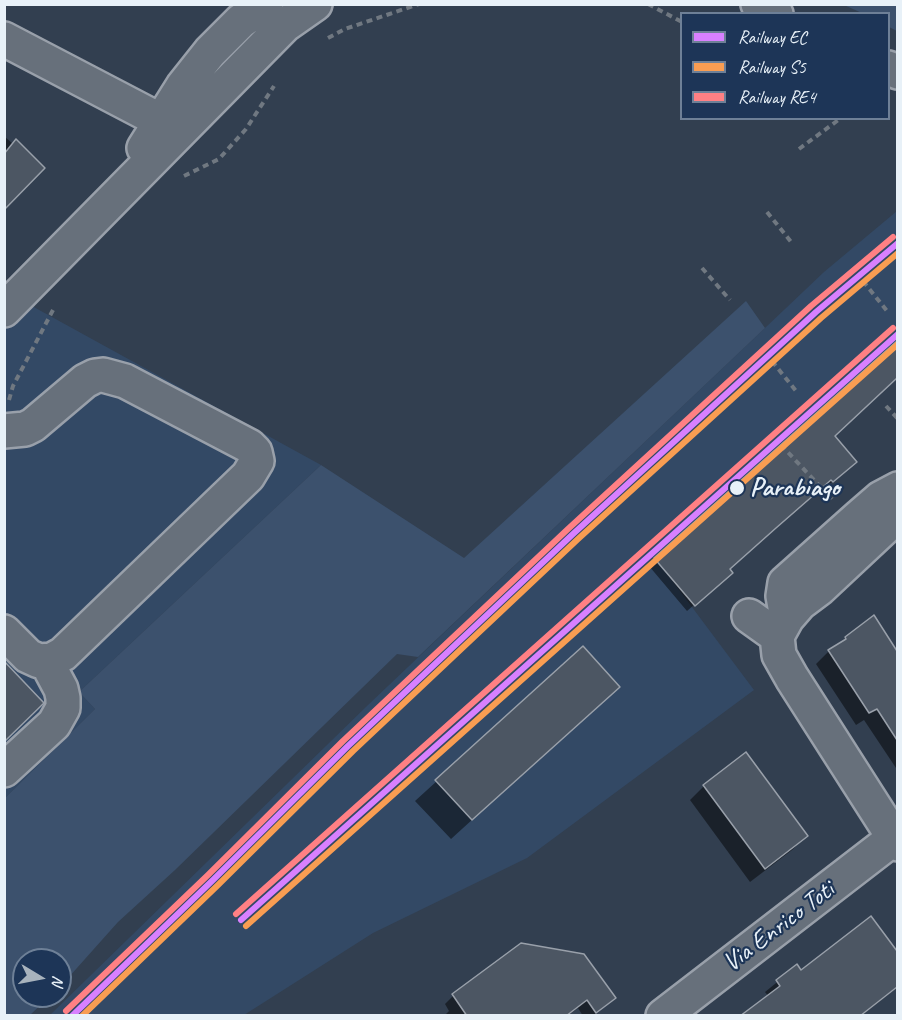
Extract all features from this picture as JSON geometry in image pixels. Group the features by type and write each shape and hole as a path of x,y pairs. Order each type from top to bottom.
{"street":[{"path":"172,125 183,86 210,52 242,21 266,4"},
{"path":"7,309 116,196 130,168 172,125 285,25 315,4"},
{"path":"758,4 772,12"},
{"path":"4,39 172,125"},
{"path":"4,633 28,656 39,661 52,660 63,654 248,476 257,461 255,452 249,446 125,381 103,375 85,381 33,425 25,429 6,417"},
{"path":"896,841 779,655 785,583 881,498 897,489"},
{"path":"782,627 801,603 897,515"},
{"path":"749,616 782,627"},
{"path":"4,770 54,724 63,708 61,689 46,661"},
{"name":"Via Enrico Toti","path":"663,1016 896,841"}],"path":[{"path":"326,39 345,29 419,4"},
{"path":"648,4 680,21"},
{"path":"176,184 184,176 219,159 246,129 275,85"},
{"path":"799,149 838,120"},
{"path":"767,212 792,243"},
{"path":"702,268 730,300"},
{"path":"863,281 888,312"},
{"path":"6,417 13,386 56,304"},
{"path":"772,361 796,391"},
{"path":"886,406 897,419"},
{"path":"781,445 832,499"}],"shaded area":[{"path":"844,5 897,5 897,31 890,28 890,12 860,12"},
{"path":"897,211 897,378 835,436 788,468 668,575 754,690 527,858 373,933 244,1015 49,1016 57,1008 72,1008 72,994 368,705 824,272"},
{"path":"21,300 321,465 79,692 95,709 5,798 4,326"},
{"path":"746,301 765,328 418,657 397,654 175,870 118,922 72,974 72,948 12,948 12,1008 37,1008 30,1015 5,1015 5,798 95,709 79,692 321,465 464,558"}],"building":[{"path":"16,139 45,168 4,210 4,154"},
{"path":"897,341 897,378 835,436 857,462 833,482 831,480 776,528 730,569 733,573 695,606 654,558"},
{"path":"874,615 897,651 897,740 877,709 869,713 828,650 846,639 845,637"},
{"path":"583,646 620,687 472,820 435,780"},
{"path":"4,661 44,703 4,742"},
{"path":"746,752 808,836 765,869 703,785"},
{"path":"871,916 897,951 897,987 860,1016 740,1016 780,986 776,980 797,964 801,970"},
{"path":"521,943 584,954 616,998 596,1013 587,1000 566,1016 467,1016 452,994"}],"rail line":[{"name":"RE4","path":"66,1011 343,741 568,529 811,306 893,237"},
{"name":"EC","path":"72,1016 348,746 573,534 816,312 898,243"},
{"name":"S5","path":"82,1016 353,751 578,539 821,318 898,253"},
{"name":"RE4","path":"236,914 893,328"},
{"name":"EC","path":"241,920 898,334"},
{"name":"S5","path":"246,926 898,344"}],"place":[{"name":"Parabiago","path":"737,488"}]}
